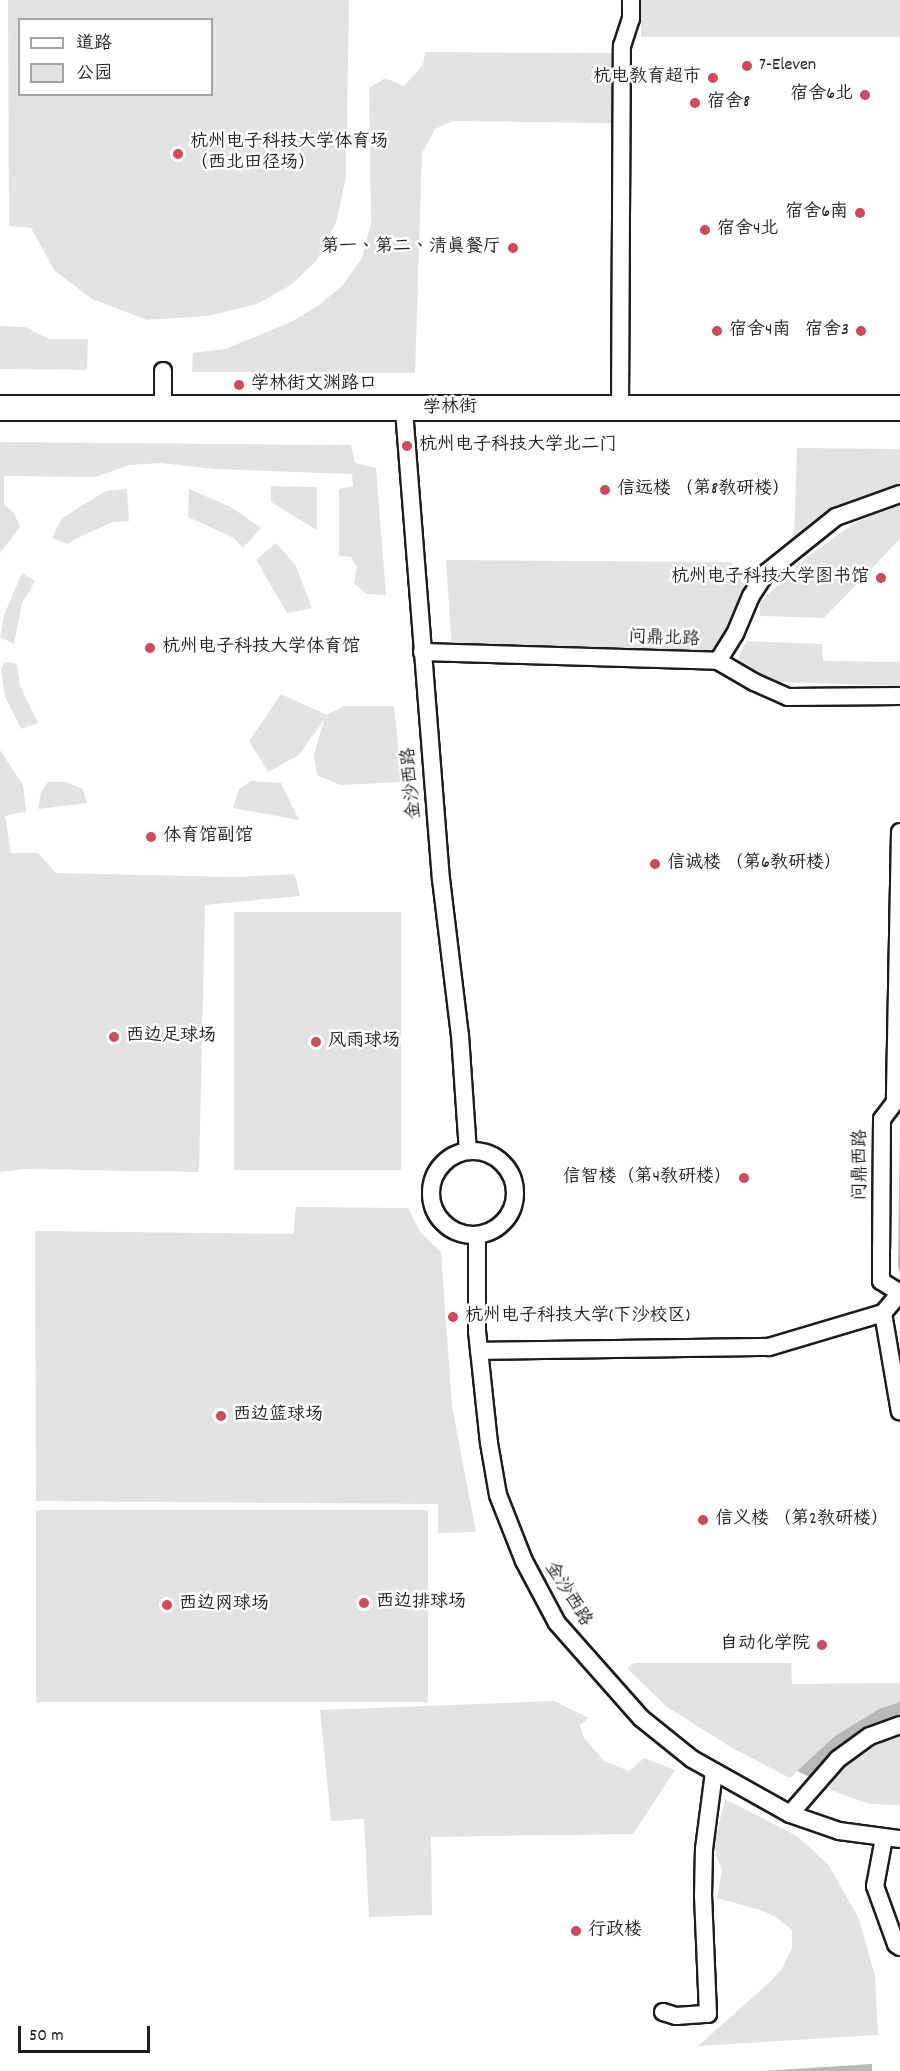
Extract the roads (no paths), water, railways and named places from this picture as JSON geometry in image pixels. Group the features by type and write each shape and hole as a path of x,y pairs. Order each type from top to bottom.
{"main road":[{"name":"学林街","path":"0,408 404,410 900,408"}],"street":[{"path":"620,408 622,46 631,19 631,0"},
{"path":"163,371 163,410"},
{"name":"金沙西路","path":"404,410 441,879 460,1035 468,1151"},
{"name":"问鼎北路","path":"422,652 718,661 735,634 751,596 766,573 836,517 900,494"},
{"path":"718,661 754,682 788,697 900,696"},
{"name":"问鼎西路","path":"882,1314 900,1293 881,1281 882,1119 898,1102 900,832"},
{"path":"468,1151 490,1155 501,1162 510,1173 515,1186 515,1199 506,1220 498,1227 477,1235 465,1235 448,1227 435,1213 431,1201 430,1189 439,1168 457,1154 468,1151"},
{"name":"金沙西路","path":"477,1235 479,1351 489,1443 498,1495 524,1561 552,1612 576,1646 641,1718 692,1759 790,1814 839,1831 892,1838"},
{"path":"479,1351 770,1347 882,1314 900,1412"},
{"path":"790,1814 838,1759 870,1736 900,1725"},
{"path":"663,2012 676,2016 708,2014 704,1872 714,1772"},
{"path":"892,1838 875,1886 896,1944 900,1947"}],"place":[{"name":"7-Eleven","path":"747,66"},
{"name":"杭电教育超市","path":"713,78"},
{"name":"宿舍6北","path":"865,95"},
{"name":"宿舍8","path":"695,103"},
{"name":"杭州电子科技大学体育场 （西北田径场）","path":"178,154"},
{"name":"宿舍6南","path":"860,213"},
{"name":"宿舍4北","path":"705,230"},
{"name":"第一、第二、清真餐厅","path":"513,248"},
{"name":"宿舍4南","path":"717,331"},
{"name":"宿舍3","path":"861,331"},
{"name":"学林街文渊路口","path":"239,385"},
{"name":"杭州电子科技大学北二门","path":"407,446"},
{"name":"信远楼 （第8教研楼）","path":"605,490"},
{"name":"杭州电子科技大学图书馆","path":"881,578"},
{"name":"杭州电子科技大学体育馆","path":"150,648"},
{"name":"体育馆副馆","path":"151,837"},
{"name":"信诚楼 （第6教研楼）","path":"655,864"},
{"name":"西边足球场","path":"114,1037"},
{"name":"风雨球场","path":"316,1042"},
{"name":"信智楼（第4教研楼）","path":"744,1178"},
{"name":"杭州电子科技大学(下沙校区)","path":"453,1317"},
{"name":"西边篮球场","path":"221,1416"},
{"name":"信义楼 （第2教研楼）","path":"703,1520"},
{"name":"西边排球场","path":"364,1603"},
{"name":"西边网球场","path":"167,1605"},
{"name":"自动化学院","path":"822,1645"},
{"name":"行政楼","path":"576,1931"}]}
